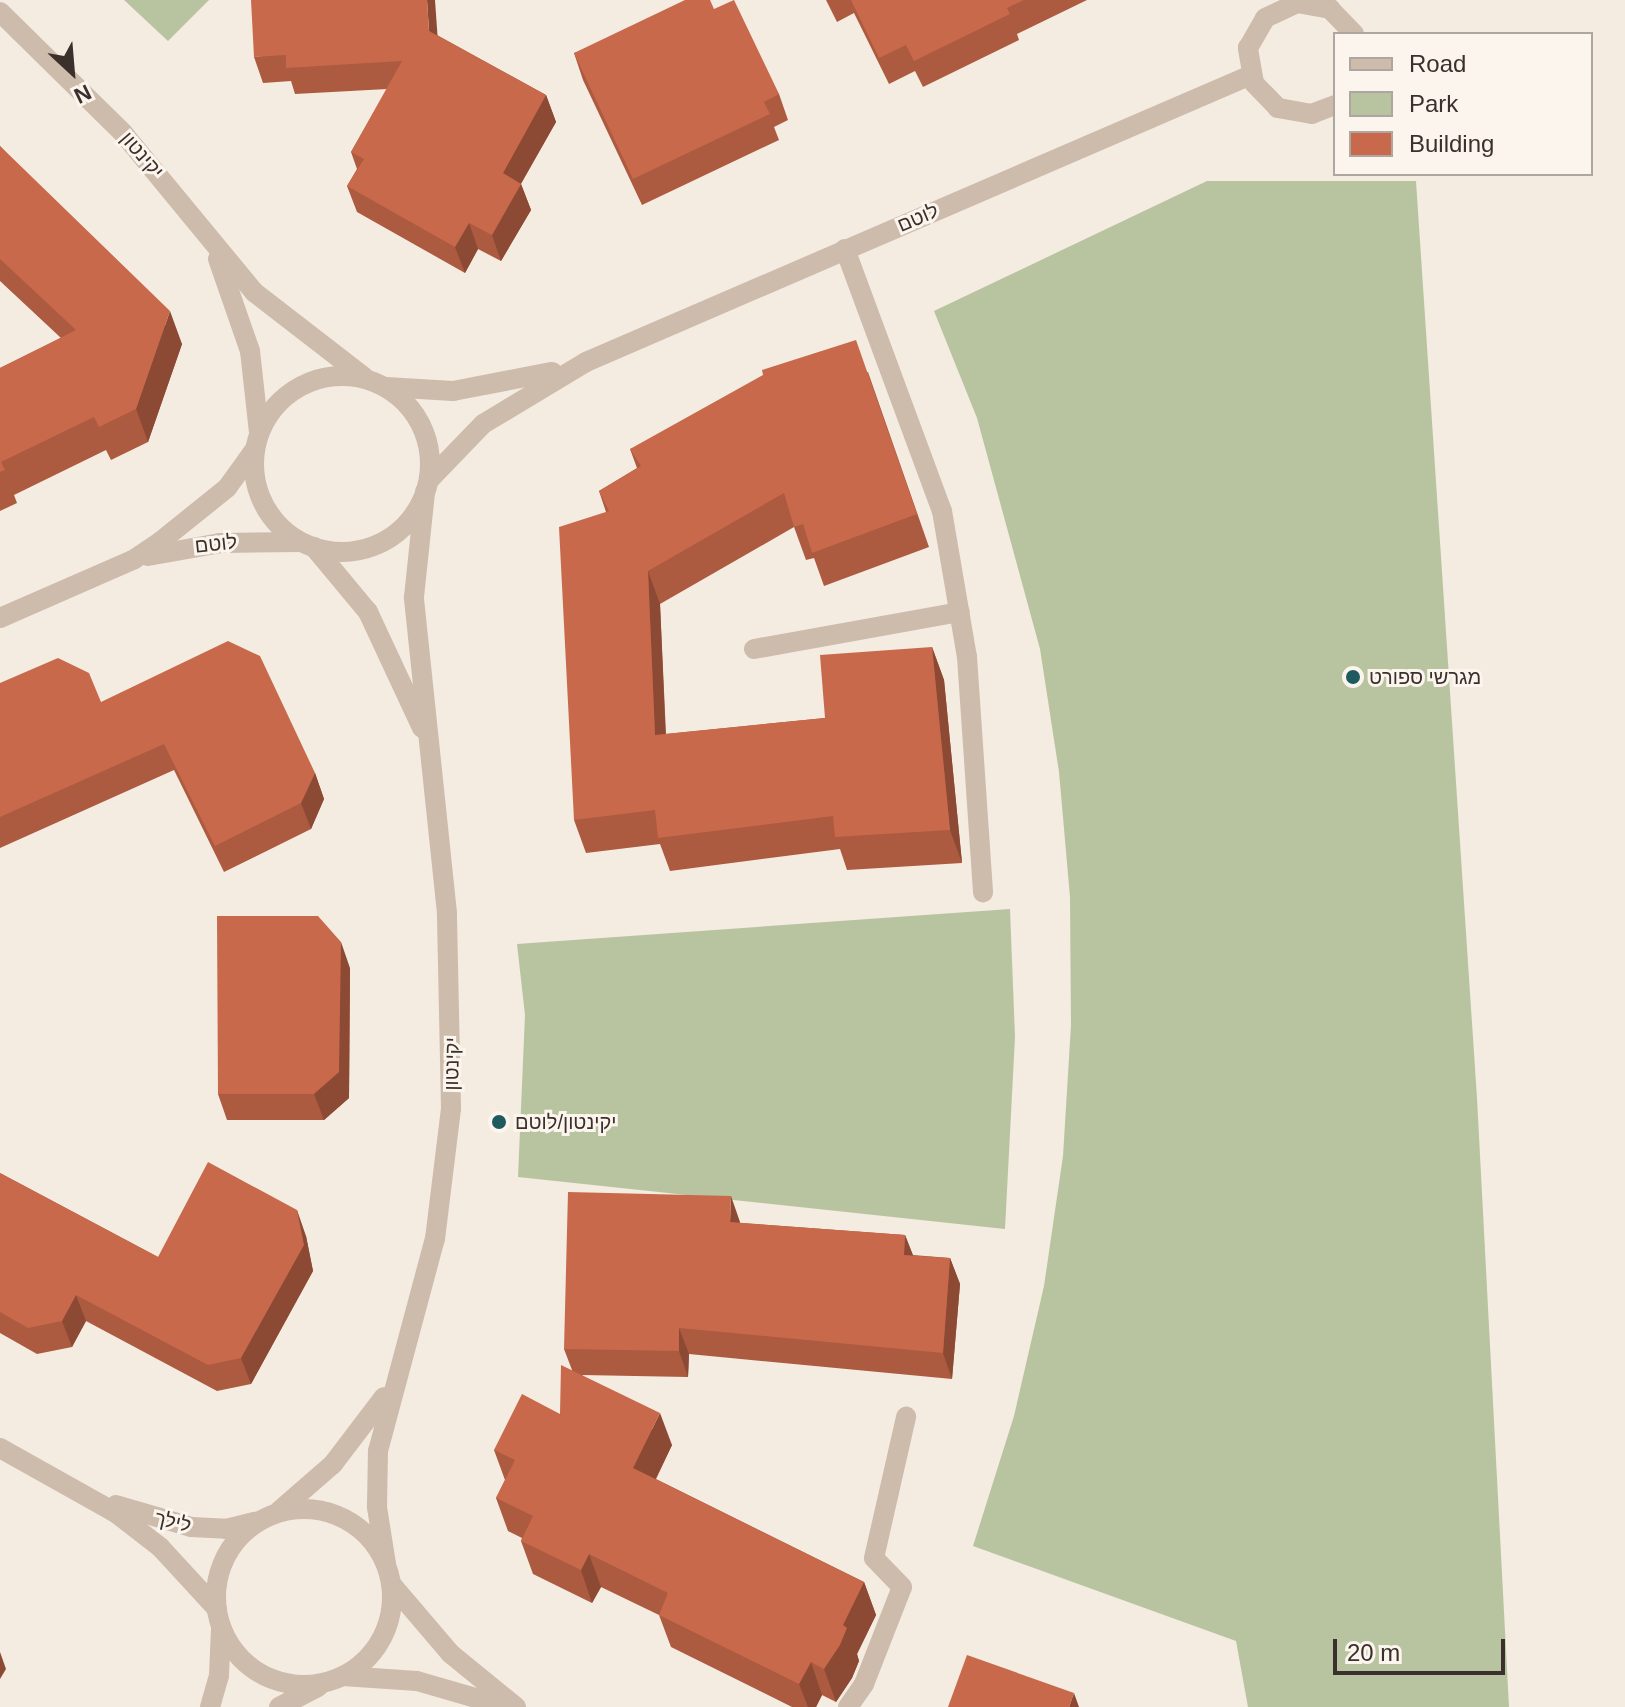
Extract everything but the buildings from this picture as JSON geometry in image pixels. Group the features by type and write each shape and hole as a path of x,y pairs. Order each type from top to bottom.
{"street":[{"path":"1333,106 1312,114 1278,108 1264,98 1251,75 1248,48 1271,6 1314,4 1338,13 1352,32"},
{"name":"יקינטון","path":"0,12 123,133 208,237 285,319 377,384"},
{"name":"לוטם","path":"427,486 483,424 586,362 1251,75"},
{"name":"יקינטון","path":"208,237 250,351 258,442"},
{"path":"845,249 942,511 960,612 983,892"},
{"name":"לוטם","path":"377,384 432,392 493,386 586,362"},
{"path":"344,376 377,384 405,403 421,425 427,486 404,527 380,543 354,551 307,544 279,525 263,502 255,476 258,442 272,412 303,385 344,376"},
{"name":"לוטם","path":"133,560 215,499 258,442"},
{"name":"יקינטון","path":"386,1564 377,1470 385,1412 435,1239 451,1108 451,978 414,597 427,486"},
{"name":"לוטם","path":"0,618 133,560 220,543 307,544"},
{"name":"יקינטון","path":"307,544 368,612 431,750"},
{"path":"754,649 960,612"},
{"name":"יקינטון","path":"268,1517 355,1439 398,1373"},
{"path":"848,1707 864,1684 902,1587 874,1558 906,1417"},
{"name":"לילך","path":"0,1448 86,1493 160,1547 219,1616"},
{"name":"לילך","path":"86,1493 191,1527 226,1529 268,1517"},
{"path":"210,1707 220,1665 218,1582 227,1557 243,1534 268,1517 306,1509 346,1520 368,1536 386,1564 392,1585 444,1647 516,1707"},
{"path":"279,1707 336,1679 382,1638 392,1585"},
{"path":"219,1616 233,1648 263,1675 302,1685 336,1679 417,1681 507,1707"}],"green space":[{"path":"124,0 209,0 168,41"},
{"path":"1207,181 1416,181 1477,1098 1509,1707 1248,1707 1236,1641 973,1546 1014,1416 1044,1286 1063,1156 1071,1025 1070,897 1059,772 1040,649 977,418 934,311"},
{"path":"1010,909 1015,1037 1005,1229 518,1177 525,1015 517,944"}],"place":[{"name":"מגרשי ספורט","path":"1353,677"},
{"name":"יקינטון/לוטם","path":"499,1122"}]}
